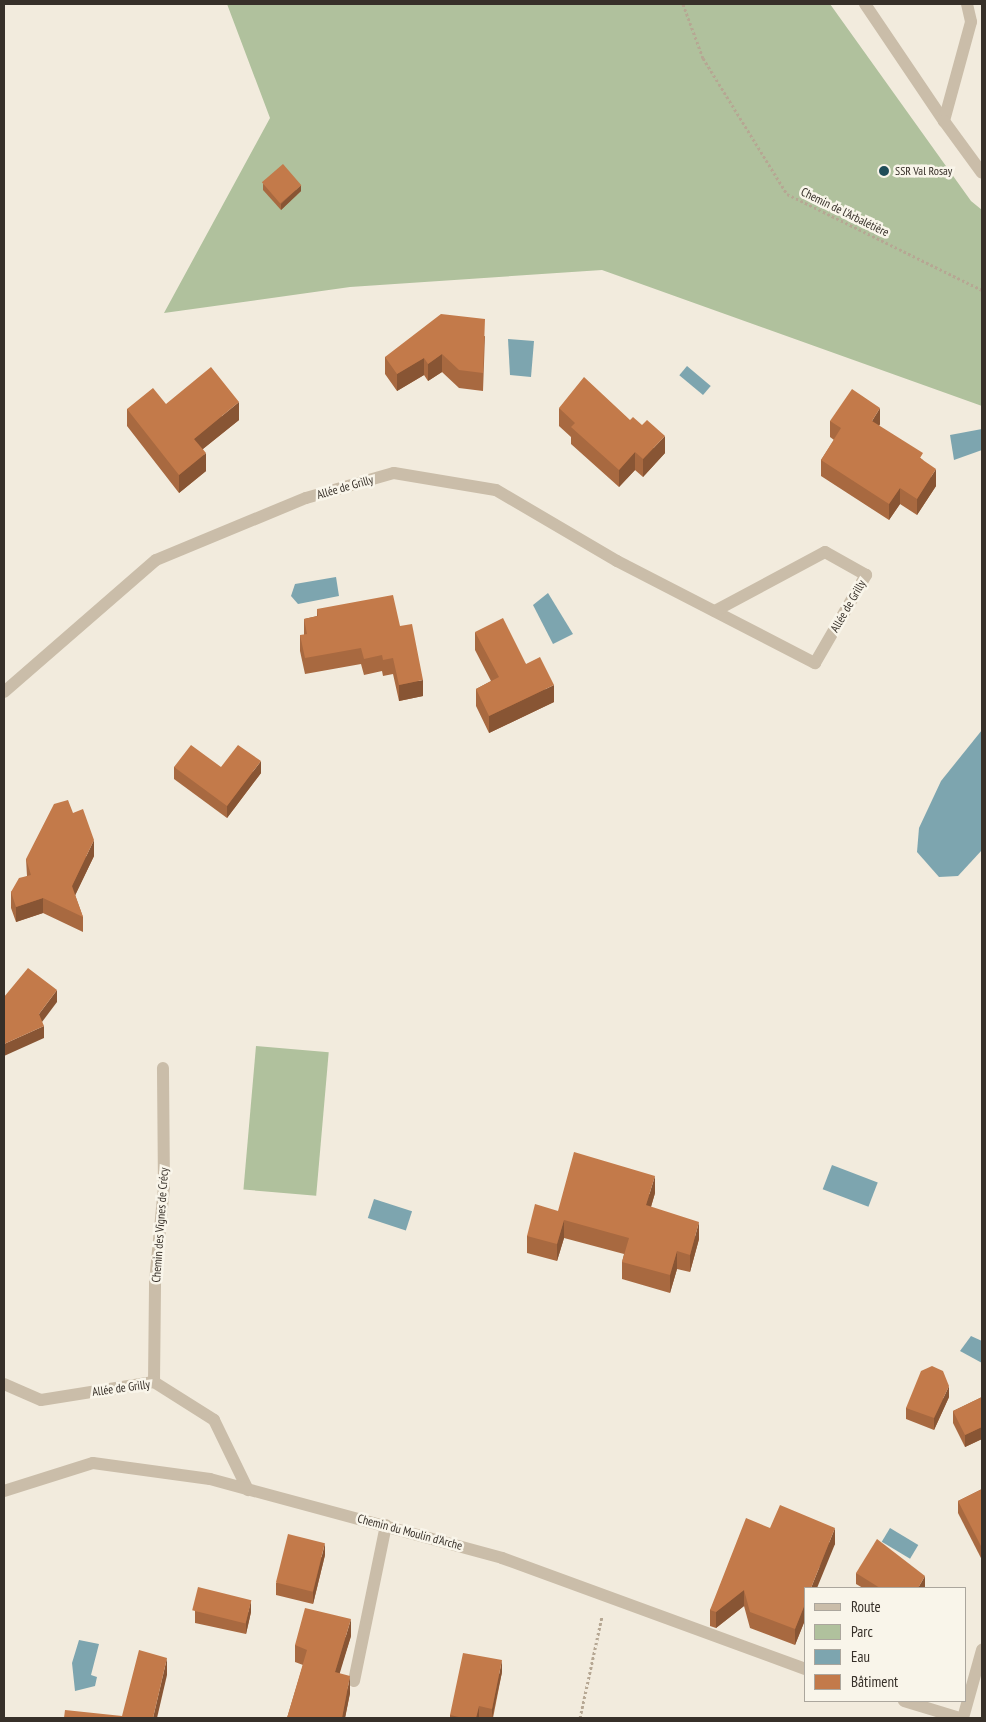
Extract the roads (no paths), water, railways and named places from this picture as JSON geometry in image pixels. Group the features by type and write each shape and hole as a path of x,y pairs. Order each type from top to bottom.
{"street":[{"path":"865,4 944,121 982,173"},
{"path":"944,121 971,22 967,4"},
{"name":"Allée de Grilly","path":"4,692 156,560 306,498 394,473 496,490 617,561 816,663 866,575 825,552 715,611"},
{"name":"Chemin des Vignes de Crécy","path":"154,1382 155,1282 164,1187 163,1068"},
{"name":"Allée de Grilly","path":"4,1384 41,1400 154,1382 214,1420 248,1490"},
{"name":"Chemin du Moulin d'Arche","path":"4,1491 93,1463 180,1473 386,1525 502,1558 804,1669"},
{"path":"354,1681 386,1525"},
{"path":"907,1702 962,1718 982,1650"}],"water":[{"path":"508,339 534,341 531,377 510,375"},
{"path":"687,366 711,386 703,395 679,375"},
{"path":"982,429 982,450 954,460 950,435"},
{"path":"336,577 339,596 298,604 291,596 295,584"},
{"path":"548,593 573,634 553,644 533,605"},
{"path":"982,730 982,850 958,876 939,877 917,852 919,828 941,781"},
{"path":"832,1165 878,1183 868,1207 823,1189"},
{"path":"374,1199 412,1211 406,1230 368,1218"},
{"path":"971,1336 982,1341 982,1363 960,1351"},
{"path":"890,1528 918,1545 910,1559 882,1542"},
{"path":"79,1640 99,1644 91,1675 97,1677 95,1686 75,1691 72,1663"}],"place":[{"name":"SSR Val Rosay","path":"884,171"}]}
